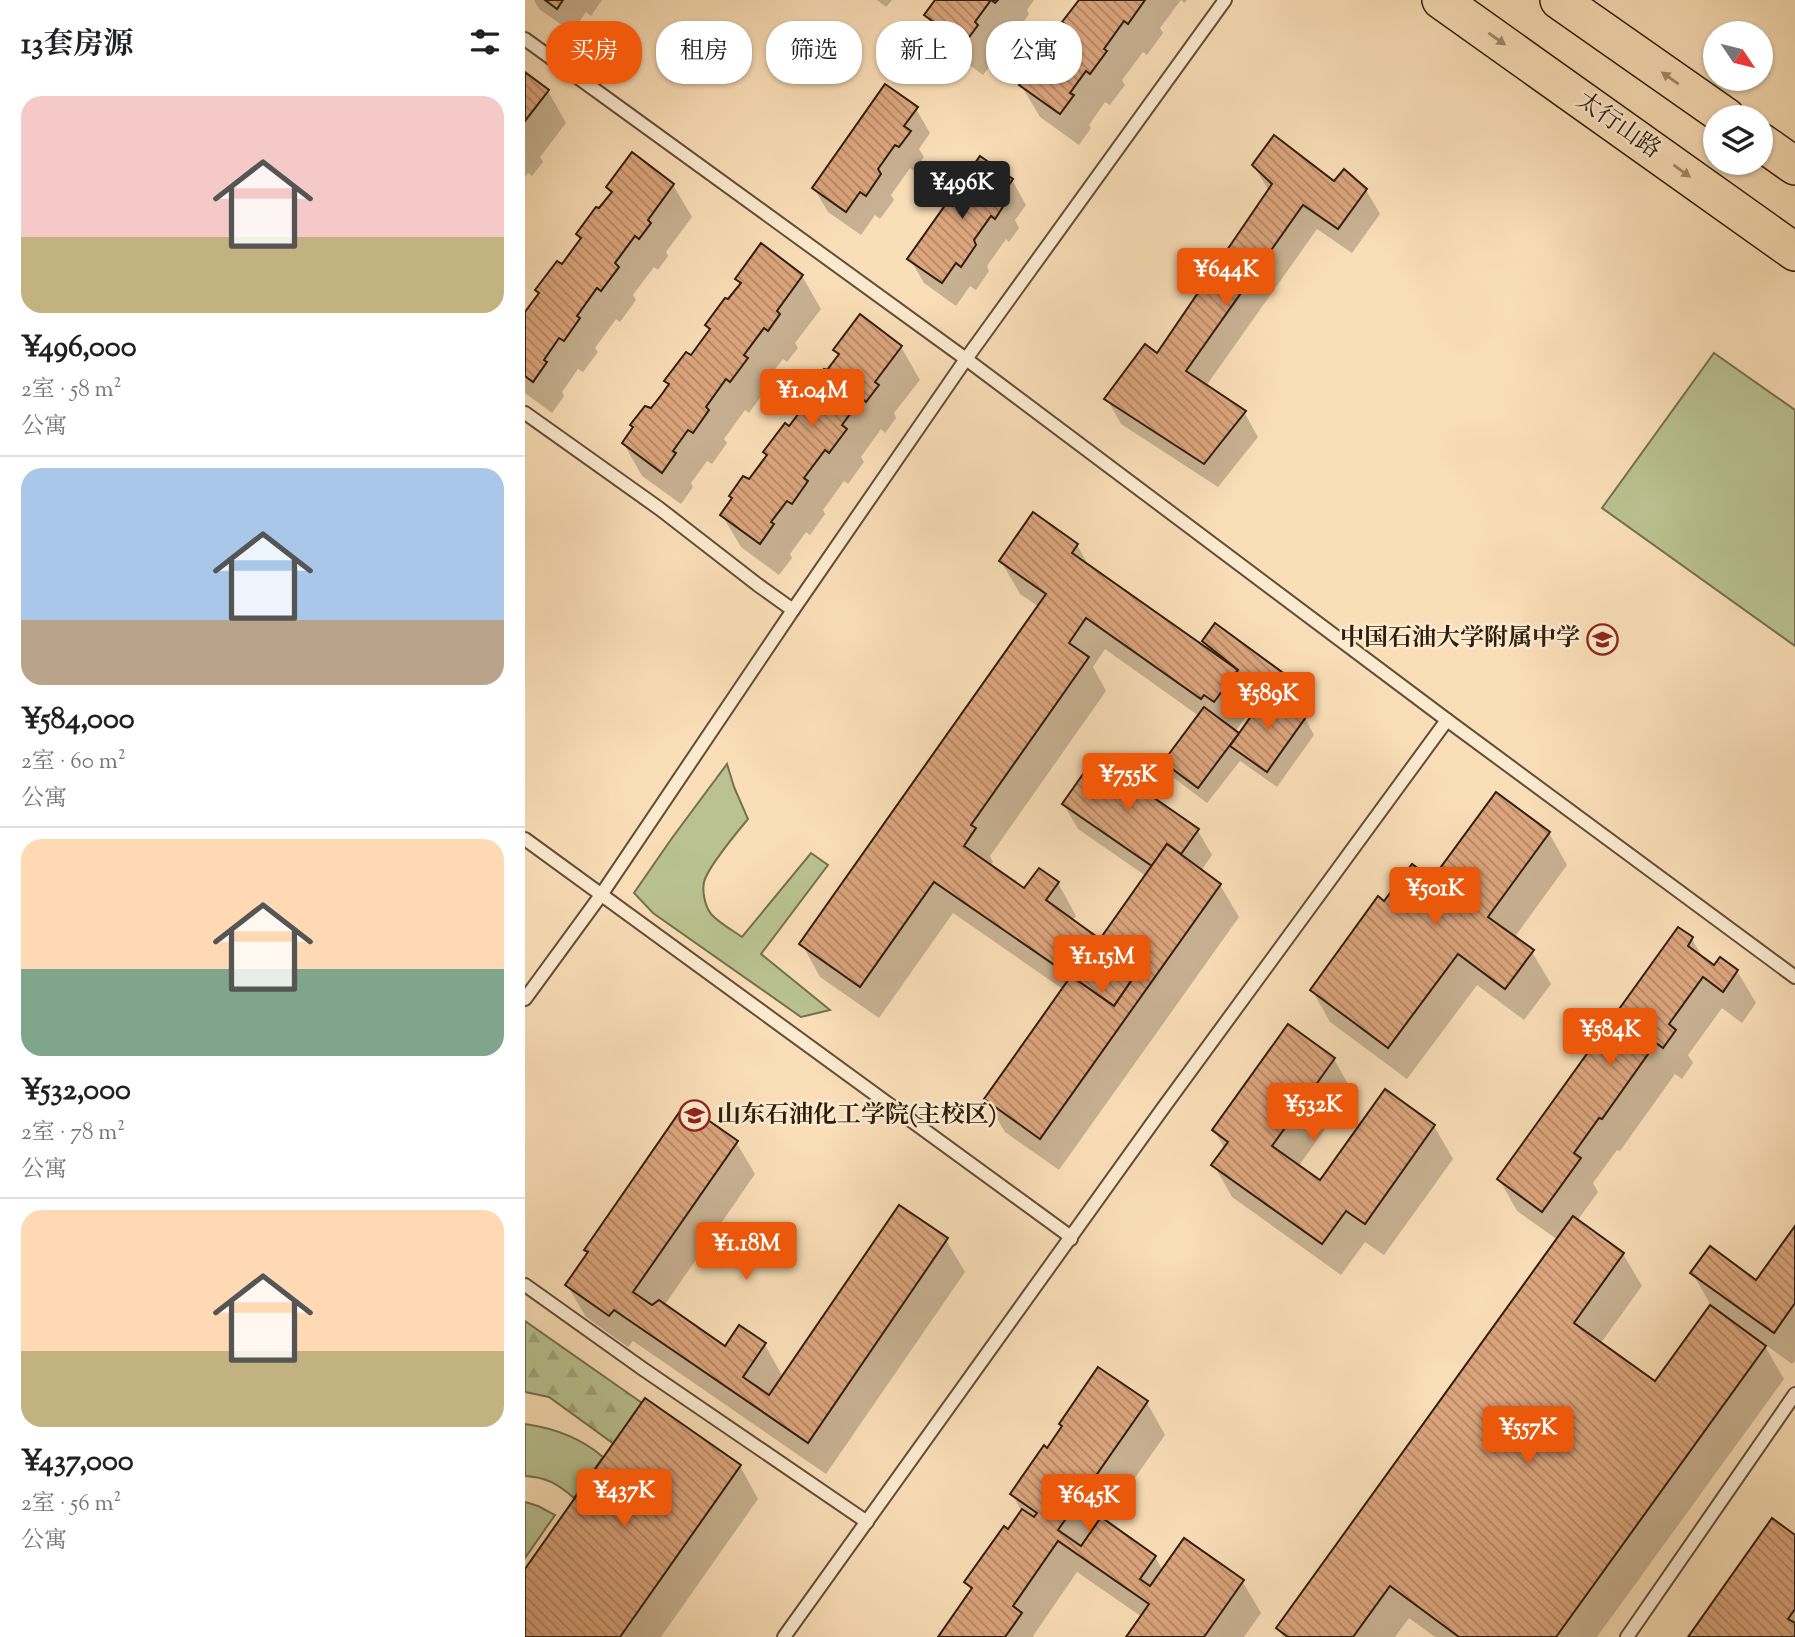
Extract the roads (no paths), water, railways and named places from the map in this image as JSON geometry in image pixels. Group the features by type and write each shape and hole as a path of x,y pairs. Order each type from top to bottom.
{"main road":[{"name":"太行山路","path":"1441,0 1795,252"},
{"path":"1559,0 1709,105"},
{"path":"1773,150 1795,166"}],"lane":[{"path":"525,999 601,895 966,359 1225,0"},
{"path":"525,39 966,359 1795,977"},
{"path":"525,413 660,509 793,610"},
{"path":"785,1637 1161,1111 1447,720"},
{"path":"525,839 1071,1238"},
{"path":"525,1285 867,1522"},
{"path":"1627,1637 1795,1394"}],"place":[{"name":"中国石油大学附属中学","path":"1603,639"},
{"name":"山东石油化工学院(主校区)","path":"694,1116"}]}
